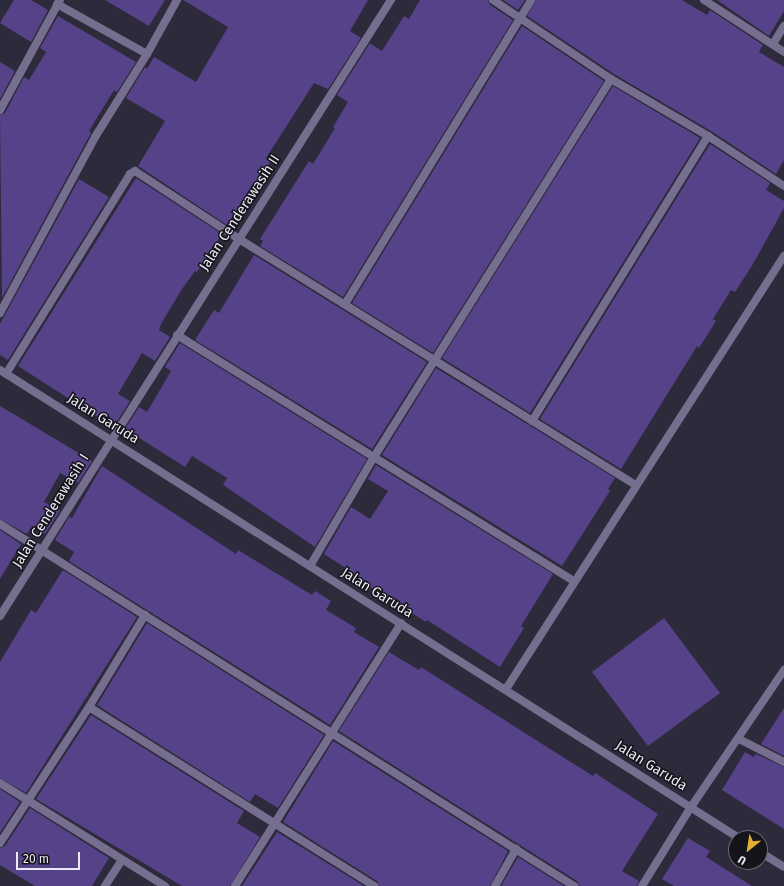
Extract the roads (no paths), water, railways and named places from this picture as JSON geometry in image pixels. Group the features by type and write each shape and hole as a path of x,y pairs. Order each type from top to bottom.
{"street":[{"path":"0,313 95,137 147,54 177,0"},
{"name":"Jalan Cenderawasih II","path":"110,440 391,0"},
{"path":"493,0 520,16 611,78 708,136 784,186"},
{"path":"345,304 530,0"},
{"path":"704,0 784,52"},
{"path":"0,110 58,2 147,54"},
{"path":"773,44 784,26"},
{"path":"310,566 374,457 611,78"},
{"path":"532,421 708,136"},
{"path":"3,372 132,172 141,173 239,239 636,484"},
{"path":"506,689 636,484 784,256"},
{"path":"177,335 574,581"},
{"name":"Jalan Garuda","path":"3,372 728,831"},
{"name":"Jalan Cenderawasih I","path":"0,616 43,551 110,440"},
{"path":"0,524 574,886"},
{"path":"0,843 26,801 89,707 145,615"},
{"path":"235,886 401,623"},
{"path":"642,886 691,807 739,739 784,670"},
{"path":"89,707 374,886"},
{"path":"739,739 784,762"},
{"path":"0,783 26,801 165,886"},
{"path":"494,886 516,849"},
{"path":"768,857 784,867"},
{"path":"105,886 122,860"}]}
